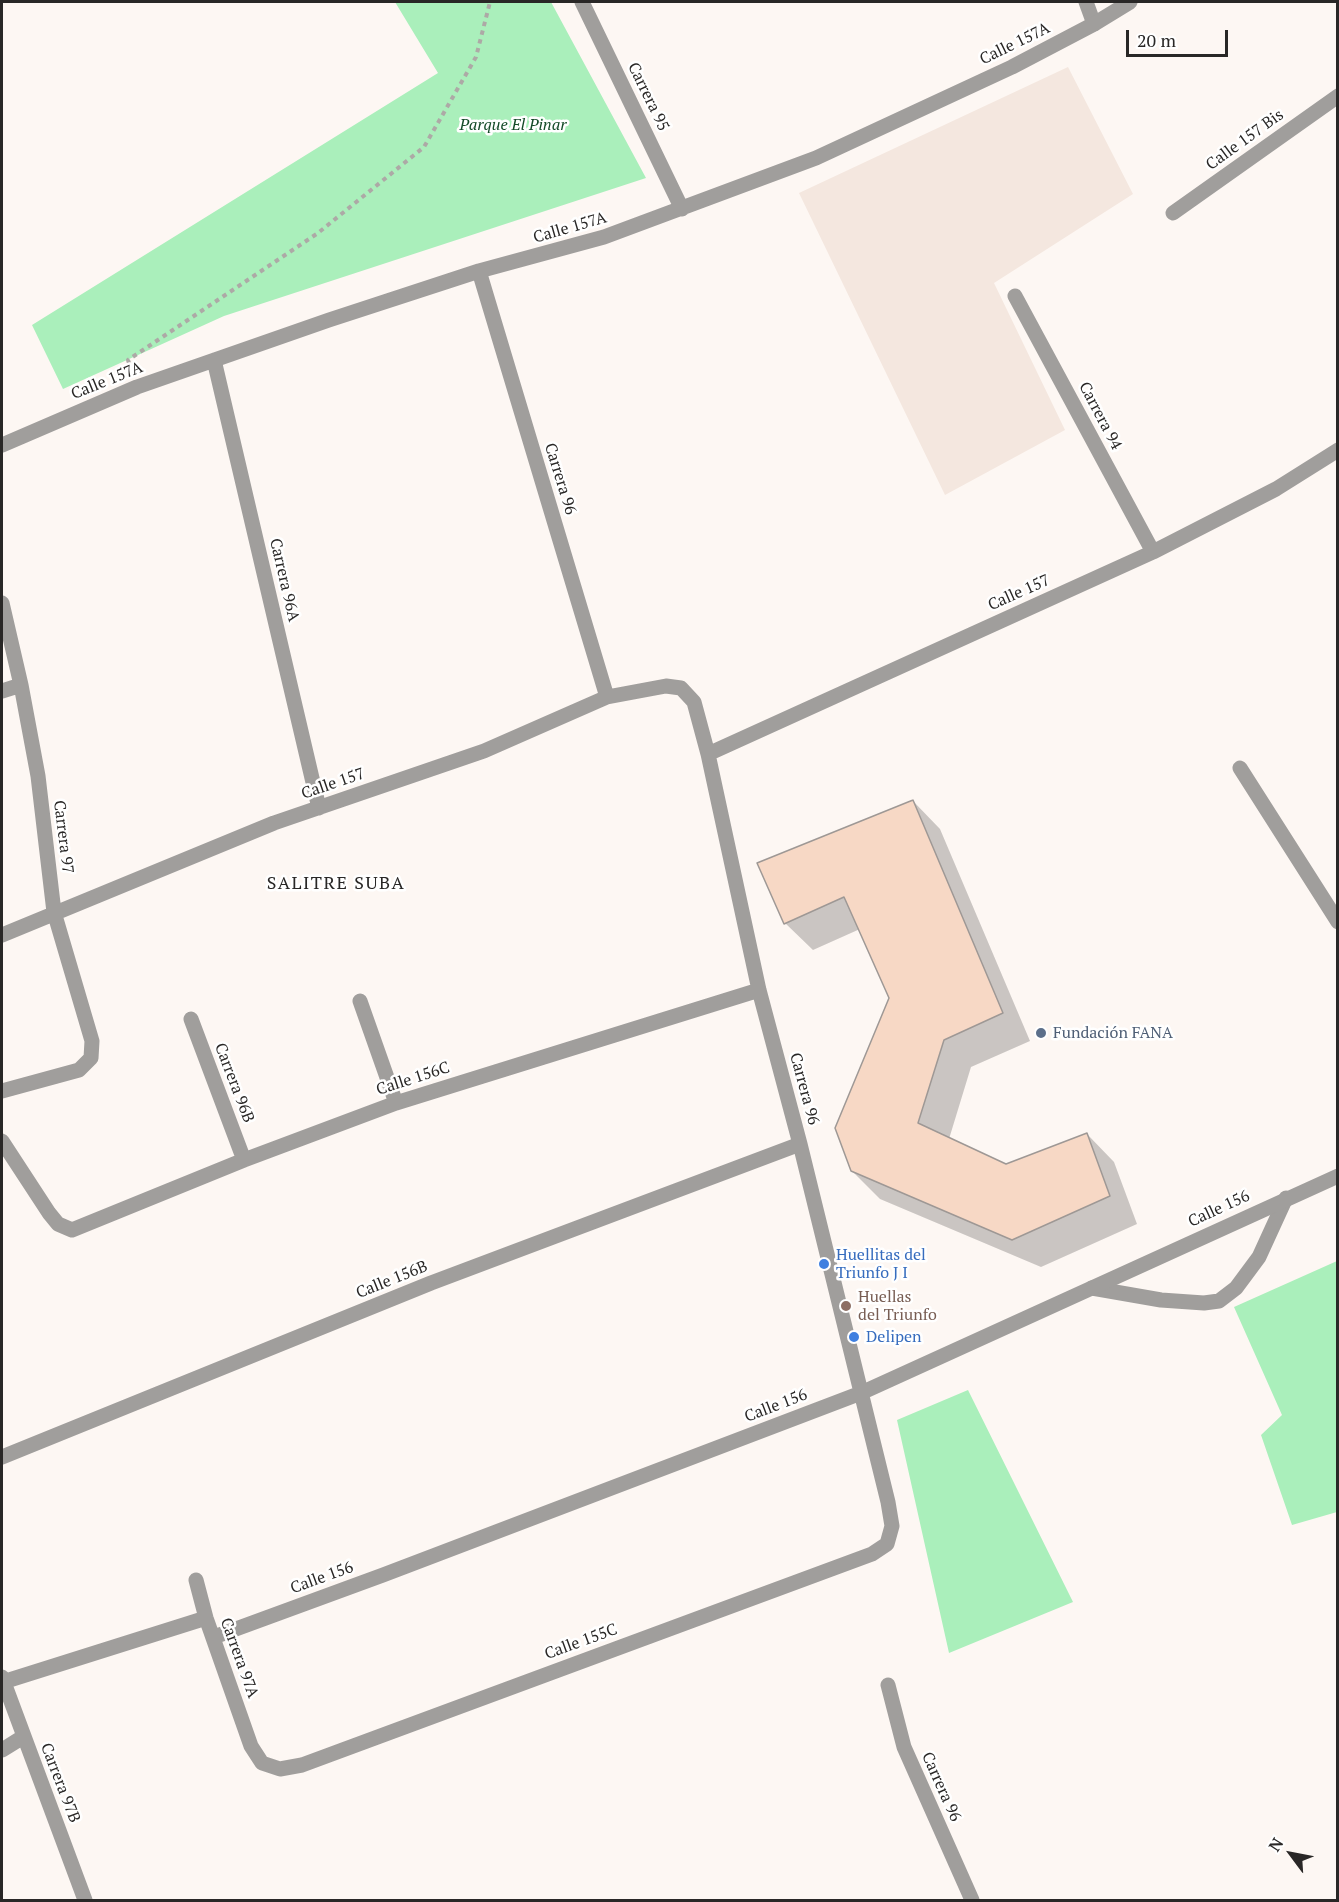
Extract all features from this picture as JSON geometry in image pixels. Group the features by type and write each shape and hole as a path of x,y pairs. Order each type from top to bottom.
{"street":[{"name":"Carrera 95","path":"582,2 682,209"},
{"path":"1086,2 1094,24"},
{"name":"Calle 157A","path":"2,445 137,387 479,271 604,237 816,158 1012,67 1094,24 1130,2"},
{"name":"Calle 157 Bis","path":"1173,213 1338,96"},
{"name":"Carrera 96","path":"479,271 607,697"},
{"name":"Carrera 94","path":"1015,296 1153,552"},
{"name":"Carrera 96A","path":"214,360 319,808"},
{"name":"Calle 157","path":"708,754 1153,552 1276,489 1338,450"},
{"name":"Carrera 97","path":"2,603 21,685 38,776 54,912 92,1041 91,1058 79,1070 2,1091"},
{"path":"2,691 21,685"},
{"name":"Calle 157","path":"2,935 274,823 484,752 607,697 666,686 681,688"},
{"name":"Carrera 96","path":"681,688 694,702 708,754 759,990 800,1144 888,1503"},
{"path":"1240,768 1338,922"},
{"name":"Calle 156C","path":"2,1141 49,1213 58,1224 72,1230 244,1160 396,1102 759,990"},
{"path":"360,1001 396,1102"},
{"name":"Carrera 96B","path":"191,1019 244,1160"},
{"name":"Calle 156B","path":"2,1457 431,1283 800,1144"},
{"name":"Calle 156","path":"214,1637 861,1393 1338,1176"},
{"path":"1092,1288 1161,1300 1204,1304 1219,1301 1236,1288 1259,1257 1286,1198"},
{"name":"Calle 155C","path":"251,1746 262,1763 280,1769 302,1765 872,1554 887,1544 892,1526 888,1503"},
{"name":"Carrera 97A","path":"196,1580 206,1618 251,1746"},
{"path":"2,1679 206,1618"},
{"name":"Carrera 97B","path":"2,1679 86,1900"},
{"name":"Carrera 96","path":"888,1685 904,1747 972,1900"},
{"path":"2,1750 23,1737"}],"path":[{"path":"137,387 128,360 318,233 424,147 476,57 490,2"}],"shaded area":[{"path":"1068,67 1133,194 994,283 1065,430 945,495 799,193"}],"green space":[{"name":"Parque El Pinar","path":"395,2 551,2 646,178 224,316 63,389 32,325 438,73"},
{"path":"1337,1261 1337,1512 1292,1525 1261,1435 1282,1415 1234,1307"},
{"path":"968,1390 1073,1602 949,1653 897,1420"}],"building":[{"path":"913,800 1003,1013 944,1040 918,1123 1006,1164 1087,1133 1110,1196 1012,1240 851,1171 835,1128 889,998 844,897 784,924 757,863"}],"place":[{"name":"Fundación FANA","path":"1041,1033"},
{"name":"Huellitas del Triunfo J I","path":"824,1264"},
{"name":"Huellas del Triunfo","path":"846,1306"},
{"name":"Delipen","path":"854,1337"}],"district":[{"name":"SALITRE SUBA","path":"336,884"}]}
